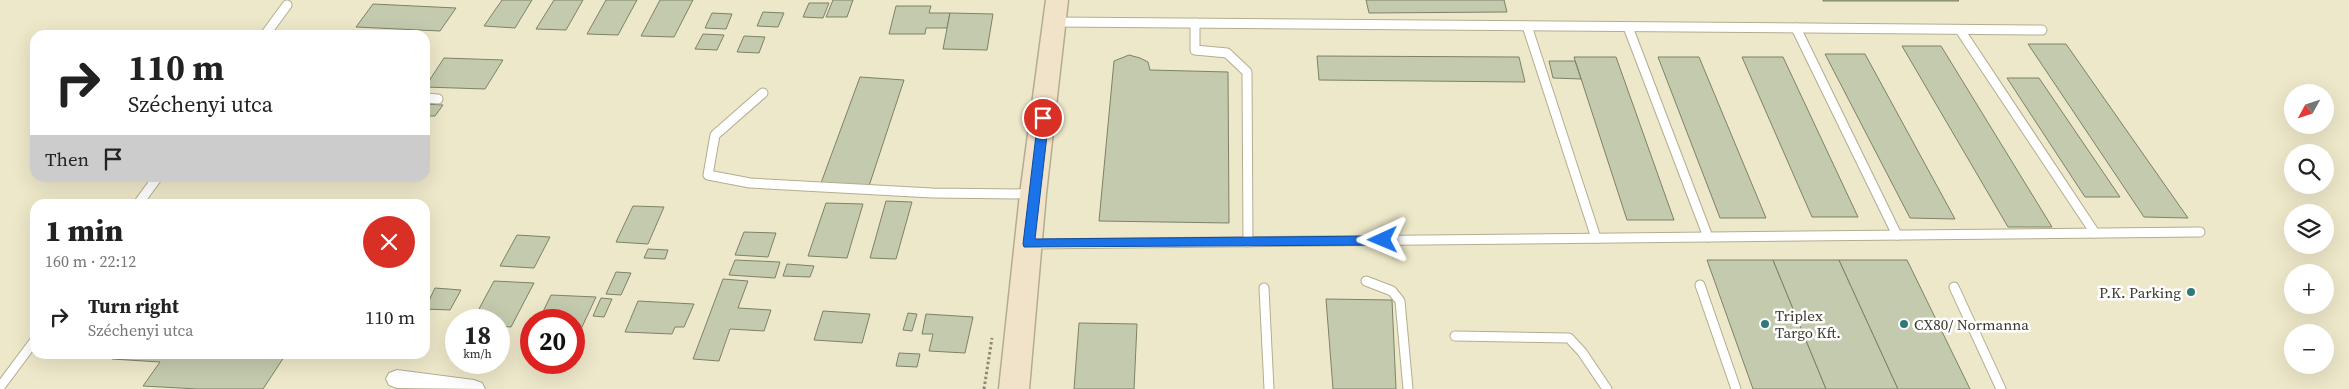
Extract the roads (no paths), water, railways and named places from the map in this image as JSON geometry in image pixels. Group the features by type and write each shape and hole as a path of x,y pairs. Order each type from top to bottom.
{"street":[{"path":"1014,389 1033,194 1057,11"},
{"path":"397,379 474,389"}],"lane":[{"path":"269,30 287,5"},
{"path":"1057,11 1195,23 2042,30"},
{"path":"1195,23 1195,50 1226,53 1247,72 1248,242"},
{"path":"1527,26 1596,238"},
{"path":"1628,27 1708,237"},
{"path":"1796,28 1897,235"},
{"path":"1960,30 2095,233"},
{"path":"763,93 715,135 708,175 750,183 932,193 1033,194"},
{"path":"430,98 438,98"},
{"path":"142,199 154,182"},
{"path":"1028,244 2200,232"},
{"path":"1366,281 1392,291 1400,301 1408,389"},
{"path":"1700,285 1736,389"},
{"path":"1954,287 2001,389"},
{"path":"1264,288 1269,389"},
{"path":"1455,336 1569,338 1582,352 1607,389"},
{"path":"0,387 30,347"}],"place":[{"name":"P.K. Parking","path":"2191,292"},
{"name":"Triplex Targo Kft.","path":"1765,324"},
{"name":"CX80/ Normanna","path":"1904,324"}]}
